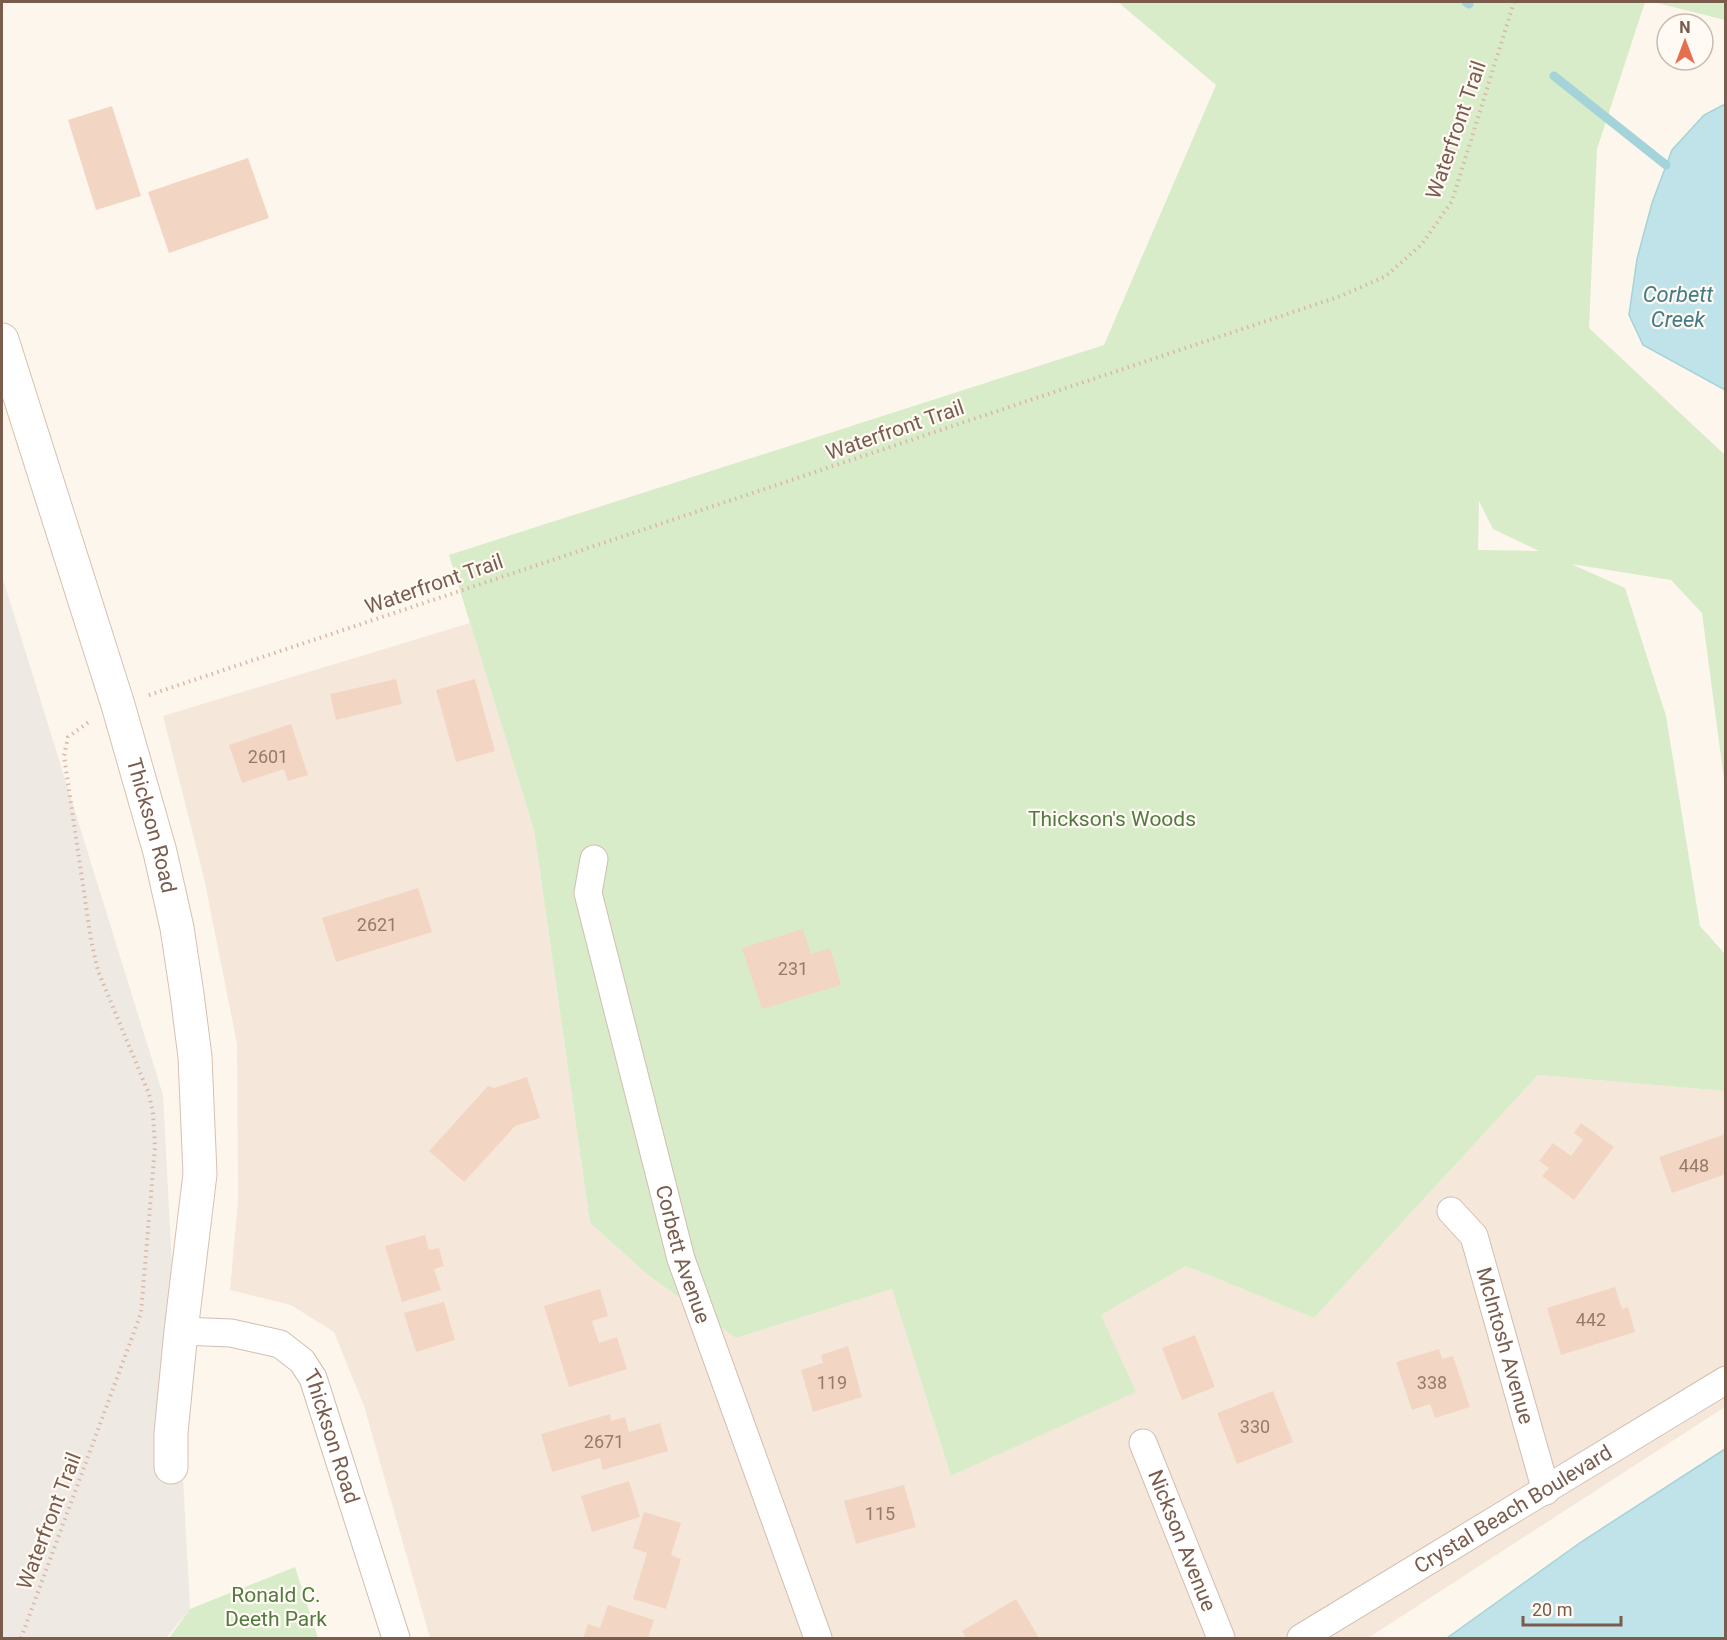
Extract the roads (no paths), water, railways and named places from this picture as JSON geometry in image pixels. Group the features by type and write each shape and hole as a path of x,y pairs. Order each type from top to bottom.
{"main road":[{"name":"Thickson Road","path":"2,340 10,401 118,705 160,852 187,994 195,1057 200,1174 181,1331 171,1433 171,1467"}],"street":[{"name":"Corbett Avenue","path":"594,859 588,893 681,1260 818,1638"},
{"name":"McIntosh Avenue","path":"1450,1211 1474,1236 1545,1491"},
{"name":"Thickson Road","path":"181,1331 231,1333 280,1344 302,1361 313,1378 396,1638"},
{"name":"Crystal Beach Boulevard","path":"1300,1638 1725,1380"},
{"name":"Nickson Avenue","path":"1143,1443 1221,1638"}],"water":[{"name":"Corbett Creek","path":"1725,104 1725,390 1643,345 1629,315 1637,259 1652,203 1672,150 1704,115"},
{"path":"1725,1449 1725,1638 1447,1638 1581,1542"}],"waterway":[{"path":"1554,76 1666,165"}],"park label":[{"name":"Thickson's Woods","path":"1112,819"},
{"name":"Ronald C. Deeth Park","path":"276,1607"}]}
